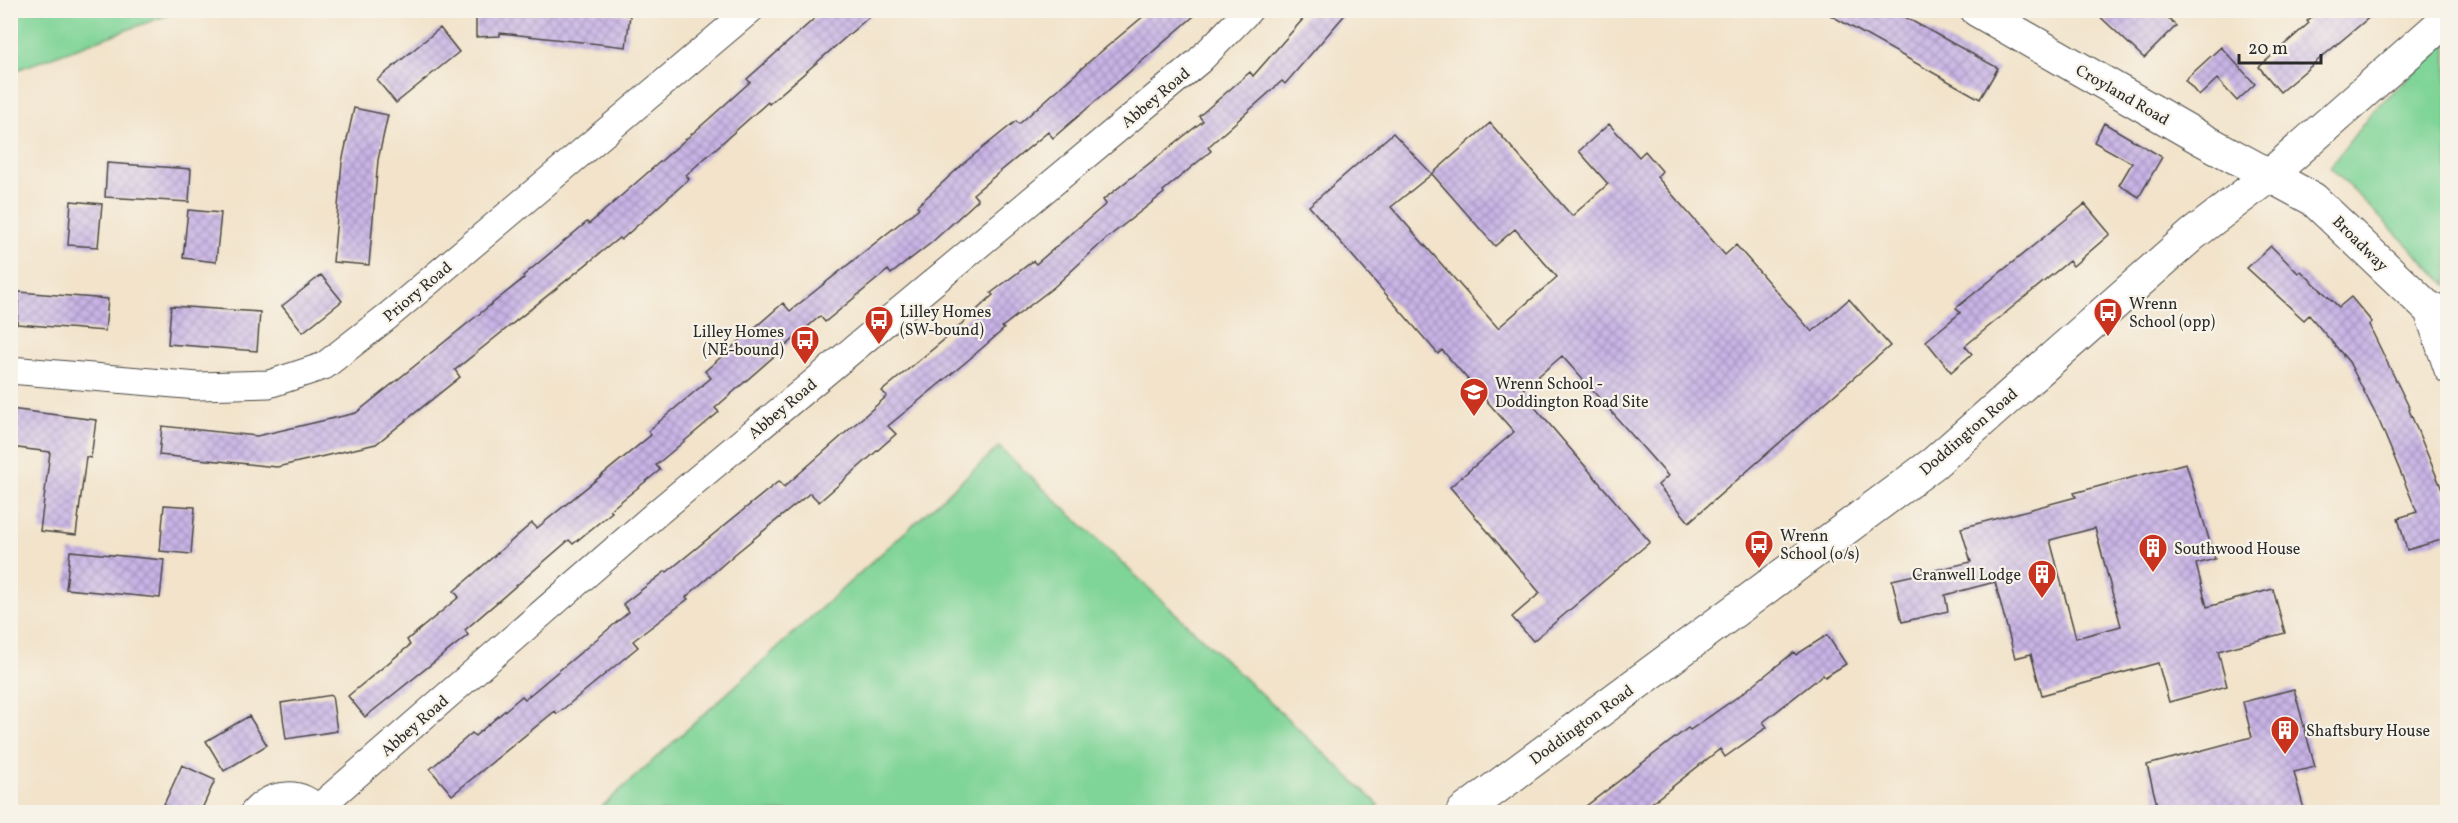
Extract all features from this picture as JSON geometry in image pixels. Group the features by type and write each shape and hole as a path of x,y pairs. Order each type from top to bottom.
{"street":[{"name":"Priory Road","path":"10,370 198,386 269,384 324,366 397,308 750,10"},
{"name":"Abbey Road","path":"254,813 268,800 285,795 303,798 319,811 657,513 1199,61 1249,10"},
{"name":"Croyland Road","path":"1977,10 2200,138 2270,175"},
{"name":"Doddington Road","path":"1463,813 1934,463 2197,230 2270,175 2448,18"},
{"name":"Broadway","path":"2270,175 2313,199 2328,211 2376,260 2437,312"},
{"path":"2437,312 2448,370"}],"green space":[{"path":"11,10 179,10 179,11 11,72"},
{"path":"2447,42 2447,285 2330,167 2373,111"},
{"path":"999,447 1379,805 1369,812 596,812"}],"building":[{"path":"476,10 586,10 630,15 626,47 500,33 500,36 476,37"},
{"path":"824,10 877,10 686,175 689,179 621,240 619,238 455,370 460,377 376,444 277,467 159,455 162,426 257,436 356,413 524,278 523,276 587,222 589,224 750,82 747,79"},
{"path":"1151,10 1201,10 1053,138 1048,132 973,194 978,200 931,243 891,274 888,270 825,322 820,316 715,408 719,412 656,465 660,470 610,510 612,512 573,544 569,540 465,630 468,635 365,717 348,696 410,645 407,640 459,597 454,591 532,523 537,528 651,435 648,431 711,378 705,371 783,303 790,311 919,208 917,206 964,163 1016,121 1019,124"},
{"path":"1311,10 1349,10 1285,84 1282,81 1208,147 1211,151 1163,191 1164,193 1107,238 1054,287 1002,327 1004,329 888,426 896,434 843,481 819,502 810,493 735,554 686,597 688,599 633,641 638,647 557,714 555,711 452,795 430,769 472,733 475,736 522,696 525,699 629,612 623,604 667,572 779,481 784,487 887,396 882,391 945,339 993,295 991,293 1033,261 1036,264 1106,204 1103,200 1203,121 1199,116 1250,72 1253,76"},
{"path":"1821,10 1892,10 1998,68 1980,99"},
{"path":"2093,10 2160,10 2176,26 2144,58"},
{"path":"2320,10 2378,10 2280,92 2259,67 2309,23 2307,21"},
{"path":"440,28 459,52 396,103 377,80"},
{"path":"2221,47 2255,84 2237,101 2217,79 2199,96 2185,80"},
{"path":"354,108 388,115 378,160 369,265 333,262 342,162"},
{"path":"1490,123 1572,216 1608,184 1579,151 1609,124 1639,157 1645,151 1662,171 1657,177 1725,255 1736,245 1812,332 1849,299 1890,346 1689,522 1658,485 1668,476 1562,356 1521,391 1650,542 1533,641 1512,617 1540,593 1450,487 1514,432 1442,350 1438,354 1309,206 1393,133 1432,174","holes":["1432,174 1495,246 1515,229 1557,277 1498,328 1391,207"]},
{"path":"2104,123 2162,157 2139,197 2119,185 2132,163 2094,142"},
{"path":"107,163 191,169 189,202 105,197"},
{"path":"71,201 102,204 98,247 68,245"},
{"path":"2085,204 2110,234 2073,266 2069,261 1965,346 1972,354 1951,372 1926,341 1960,313 1956,308"},
{"path":"188,210 221,213 216,262 183,258"},
{"path":"2271,246 2298,273 2301,271 2339,307 2351,297 2372,322 2369,325 2410,409 2448,504 2448,538 2407,550 2398,518 2417,512 2380,423 2349,362 2309,315 2304,320 2247,268"},
{"path":"321,275 342,301 303,332 282,306"},
{"path":"19,292 108,299 105,331 17,324"},
{"path":"171,306 260,312 257,351 168,344"},
{"path":"10,409 96,420 91,458 86,457 76,535 40,531 50,452 10,447"},
{"path":"2186,463 2215,559 2196,564 2207,607 2273,589 2285,633 2218,651 2227,686 2169,702 2158,663 2042,695 2031,654 2015,658 1995,582 1945,595 1948,611 1902,622 1892,580 1971,562 1961,528 2076,497 2074,493","holes":["2095,528 2121,626 2076,638 2050,540"]},
{"path":"164,505 195,507 191,554 160,551"},
{"path":"70,551 164,560 160,598 66,589"},
{"path":"1827,635 1846,664 1825,677 1823,675 1763,722 1767,727 1725,757 1720,749 1639,813 1577,813 1688,728 1690,730 1743,693 1794,652 1796,655"},
{"name":"Shaftsbury House","path":"2294,689 2315,767 2294,772 2305,813 2159,813 2147,765 2252,737 2243,702"},
{"path":"332,695 337,731 286,739 281,703"},
{"path":"249,716 267,745 224,771 206,741"},
{"path":"182,765 215,780 200,813 160,813"}],"place":[{"name":"Wrenn School (opp)","path":"2108,338"},
{"name":"Lilley Homes (SW-bound)","path":"879,346"},
{"name":"Lilley Homes (NE-bound)","path":"805,366"},
{"name":"Wrenn School - Doddington Road Site","path":"1474,418"},
{"name":"Wrenn School (o/s)","path":"1759,570"},
{"name":"Southwood House","path":"2153,574"},
{"name":"Cranwell Lodge","path":"2042,600"},
{"name":"Shaftsbury House","path":"2285,756"}]}
